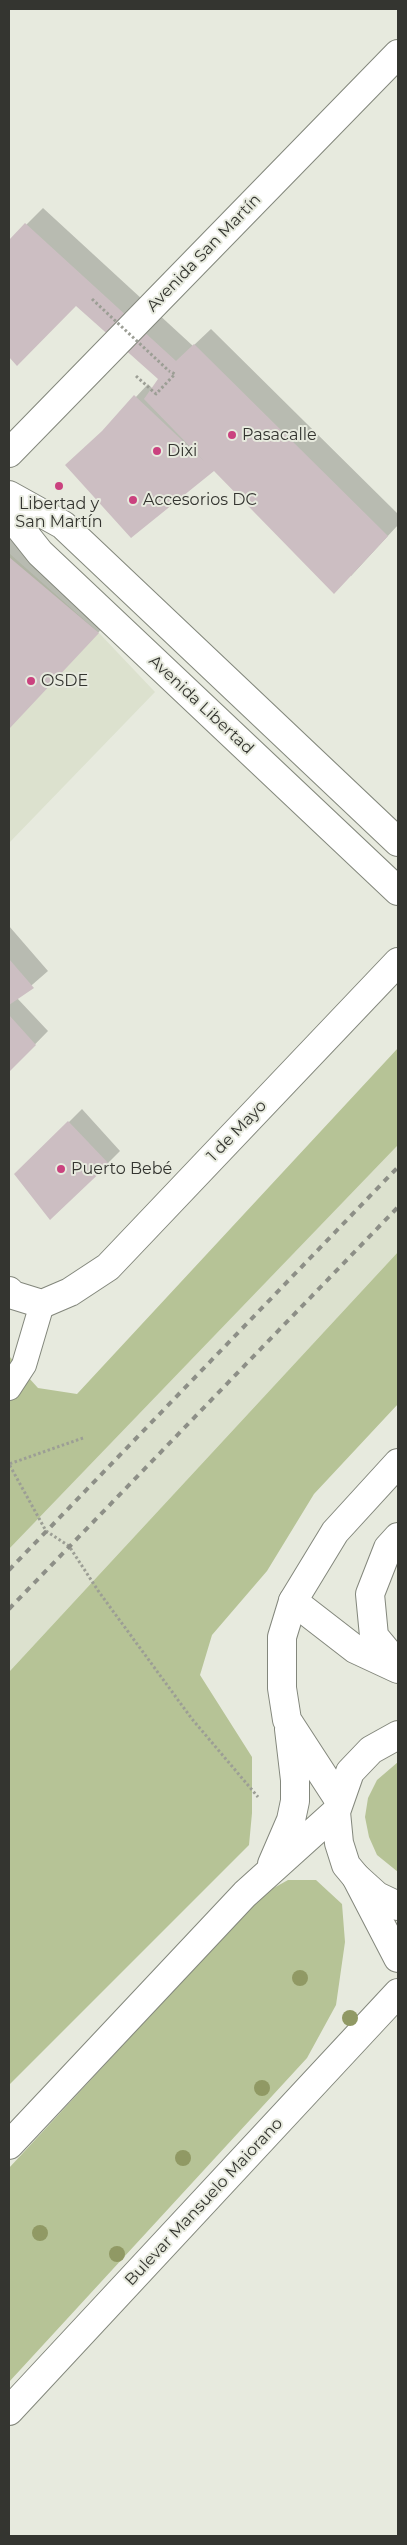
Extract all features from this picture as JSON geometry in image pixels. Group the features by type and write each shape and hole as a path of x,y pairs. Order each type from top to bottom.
{"street":[{"name":"Avenida San Martín","path":"9,453 398,54"},
{"path":"9,495 63,525 398,842"},
{"name":"Avenida Libertad","path":"9,514 40,553 398,891"},
{"name":"1 de Mayo","path":"42,1304 70,1292 108,1267 398,962"},
{"path":"10,1297 42,1304"},
{"path":"270,1870 291,1820 295,1801 296,1780 282,1688 282,1637 293,1601 335,1532 398,1463"},
{"path":"398,1537 388,1548 370,1594 374,1636 398,1665"},
{"path":"293,1601 355,1649 398,1669"},
{"path":"287,1720 337,1806"},
{"path":"398,1735 371,1750 350,1772 337,1806 340,1847 346,1865 377,1896 398,1906"},
{"path":"9,2145 270,1870 337,1806"},
{"path":"356,1877 398,1958"},
{"name":"Bulevar Mansuelo Maiorano","path":"9,2411 398,1993"}],"lane":[{"path":"9,1388 24,1365 42,1304"}],"path":[{"path":"92,299 175,374 156,394 136,376"},
{"path":"83,1438 9,1464 46,1531 70,1546 99,1592 192,1719 258,1798 260,1807"}],"shaded area":[{"path":"9,553 99,633 155,692 9,843"},
{"path":"398,1145 398,1252 9,1672 9,1549"}],"green space":[{"path":"398,1048 398,1145 9,1549 9,1356 38,1388 77,1394"},
{"path":"398,1252 398,1404 314,1494 267,1571 212,1635 200,1675 252,1757 252,1813 249,1845 9,2085 9,1672"},
{"path":"398,1762 398,1872 377,1855 369,1837 365,1817 368,1798 377,1780"},
{"path":"288,1880 316,1880 342,1904 345,1942 336,2005 307,2058 9,2382 9,2168 263,1894"}],"building":[{"name":"Pasacalle","path":"25,223 176,361 194,344 388,536 334,594 214,471 131,538 65,465 102,431 134,395 204,461 144,399 158,379 76,306 17,366 9,357 9,240"},
{"name":"OSDE","path":"9,557 99,633 9,729"},
{"path":"9,959 34,988 9,1005"},
{"path":"9,1015 36,1045 9,1072"},
{"name":"Puerto Bebé","path":"68,1121 109,1164 50,1220 14,1174"}],"railway":[{"path":"9,1570 398,1167"},
{"path":"9,1609 398,1207"}],"place":[{"name":"Pasacalle","path":"232,435"},
{"name":"Dixi","path":"157,451"},
{"name":"Libertad y San Martín","path":"59,486"},
{"name":"Accesorios DC","path":"133,500"},
{"name":"OSDE","path":"31,681"},
{"name":"Puerto Bebé","path":"61,1169"}]}
